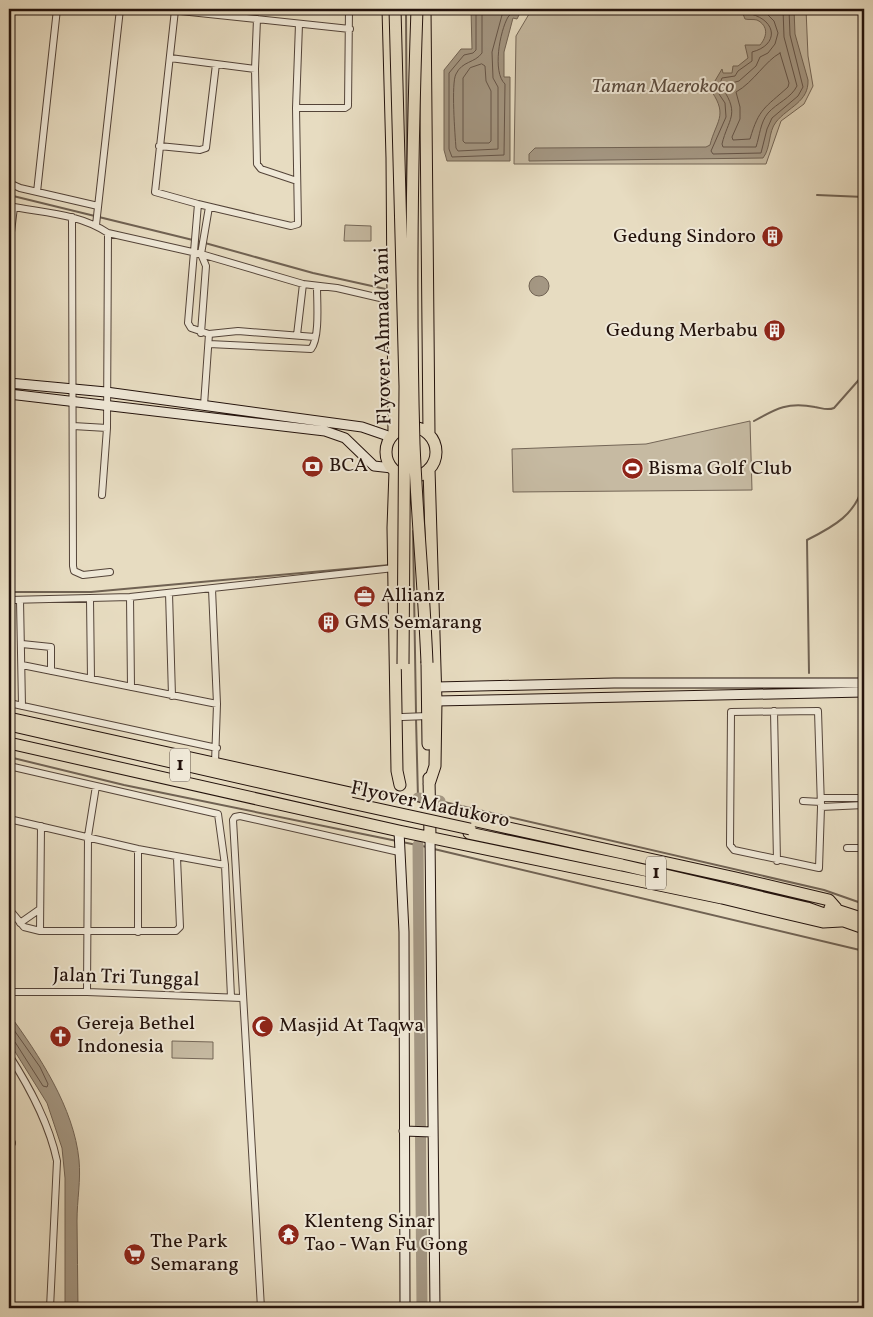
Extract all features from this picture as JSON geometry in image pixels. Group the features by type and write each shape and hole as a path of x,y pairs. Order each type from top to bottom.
{"highway":[{"path":"388,9 396,176 393,284 395,300 396,433 386,453 396,471 394,563 397,771 400,785 399,835"},
{"name":"Flyover Ahmad Yani","path":"396,9 404,386 403,664 405,717 400,785"},
{"name":"Flyover Ahmad Yani","path":"417,9 411,176 412,313 417,514 427,664 425,716 429,786"},
{"path":"426,9 421,175 421,303 428,434"},
{"path":"396,176 421,175"},
{"path":"395,300 421,303"},
{"path":"396,433 417,428 428,434 433,440 436,453 429,469 436,686 435,766 429,786 430,841"},
{"path":"396,471 416,476 429,469"},
{"path":"9,718 745,880 829,900 836,908"},
{"name":"Flyover Madukoro","path":"9,726 350,805"},
{"name":"Flyover Madukoro","path":"9,732 807,904 836,908"},
{"path":"9,744 399,835 722,898 823,922 841,921"},
{"name":"Flyover Madukoro","path":"470,831 787,904 841,921"},
{"name":"1","path":"836,908 864,919"},
{"name":"1","path":"841,921 864,928"}],"street":[{"path":"37,192 57,9"},
{"path":"96,225 120,9"},
{"path":"161,9 350,29"},
{"path":"296,108 345,108 348,106 349,9"},
{"path":"175,10 155,192 209,207 295,226 298,224 296,108 299,24"},
{"path":"257,19 255,68 258,166 263,170 297,181"},
{"path":"170,58 255,68"},
{"path":"159,146 200,150 206,148 216,64"},
{"path":"9,183 98,207"},
{"path":"198,204 188,324 192,330 209,334 238,331 315,336"},
{"path":"9,249 12,206 72,217 96,225 108,234 201,254 303,284 336,288 395,300"},
{"path":"201,333 206,266 201,254 209,207"},
{"path":"72,217 74,568 83,576 110,572"},
{"path":"102,495 107,428 108,234"},
{"path":"296,335 303,284"},
{"path":"208,344 311,349 315,336 317,287"},
{"path":"271,332 271,346"},
{"path":"204,405 209,334"},
{"path":"396,433 106,392 13,384 12,395 106,404 336,433 347,440 374,466 396,471"},
{"path":"74,426 107,428"},
{"path":"9,600 90,599 169,593 394,563"},
{"path":"212,588 217,704 215,763"},
{"path":"169,593 172,696"},
{"path":"130,596 131,688"},
{"path":"90,599 92,679"},
{"path":"20,600 22,706"},
{"path":"22,644 51,646 51,671"},
{"path":"22,665 217,704"},
{"path":"436,686 623,683 864,683"},
{"path":"436,701 864,692"},
{"path":"9,704 217,748"},
{"path":"774,711 777,861"},
{"path":"774,711 818,712 821,802 819,868 777,861 736,851 730,845 730,713 774,711"},
{"path":"405,717 425,716"},
{"path":"9,766 218,814 225,865 231,997"},
{"path":"86,992 88,836 96,786"},
{"path":"821,802 864,798"},
{"path":"803,801 864,805"},
{"path":"261,1308 242,998 234,817 240,816 399,851"},
{"path":"9,819 88,836 138,850 225,865"},
{"path":"40,826 40,931"},
{"path":"399,835 404,932 407,1131 405,1308"},
{"path":"430,841 430,1132 435,1308"},
{"path":"847,848 864,848"},
{"path":"138,850 138,932"},
{"path":"9,909 26,928 40,931 138,932 179,930 177,858"},
{"path":"20,923 40,909"},
{"name":"Jalan Tri Tunggal","path":"9,992 86,992 242,998"},
{"path":"9,1055 42,1112 53,1139 57,1161 50,1308 9,1307"},
{"path":"407,1131 430,1132"}],"green space":[{"name":"Taman Maerokoco","path":"532,9 806,9 808,56 813,86 804,104 781,121 766,164 514,164 516,36"},
{"path":"345,225 371,226 371,241 344,241"},
{"name":"Bisma Golf Club","path":"750,421 752,490 513,492 512,449 646,444"},
{"path":"172,1041 213,1042 213,1059 172,1058"}],"water":[{"path":"471,9 522,9 517,19 513,18 504,52 504,77 510,77 510,161 447,161 444,150 444,70 461,49 472,49"},
{"path":"747,9 794,9 795,34 808,80 805,94 773,126 766,154 763,158 529,161 529,154 535,148 706,147 710,145 720,113 717,100 712,92 712,86 722,69 723,73 732,73 733,66 738,66 748,58 745,45 760,45 766,32 761,22 745,19 743,14"},
{"path":"539,276 546,279 549,286 546,293 539,296 532,293 529,286 532,279"},
{"path":"9,1014 32,1047 53,1083 63,1102 76,1140 79,1160 77,1221 78,1308 65,1308 65,1178 62,1148 47,1103 9,1042"}],"waterway":[{"path":"406,9 407,191"},
{"path":"9,195 201,242"},
{"path":"817,195 864,197"},
{"path":"205,243 313,273 390,290"},
{"path":"754,421 783,407 797,405 827,409 834,408 864,374"},
{"path":"809,673 807,540 835,524 850,511 860,494 863,484"},
{"path":"413,531 416,713"},
{"path":"9,592 91,592 390,565"},
{"path":"416,718 418,798"},
{"path":"9,757 124,785 397,841"},
{"path":"418,798 440,801"},
{"path":"440,801 824,890 864,904"},
{"path":"402,842 427,847"},
{"path":"418,845 422,1308"},
{"path":"434,849 864,951"}],"place":[{"name":"Gedung Sindoro","path":"772,237"},
{"name":"Gedung Merbabu","path":"774,331"},
{"name":"BCA","path":"313,466"},
{"name":"Bisma Golf Club","path":"632,469"},
{"name":"Allianz","path":"365,596"},
{"name":"GMS Semarang","path":"329,623"},
{"name":"Masjid At Taqwa","path":"263,1026"},
{"name":"Gereja Bethel Indonesia","path":"61,1036"},
{"name":"Klenteng Sinar Tao - Wan Fu Gong","path":"288,1234"},
{"name":"The Park Semarang","path":"134,1254"}]}
